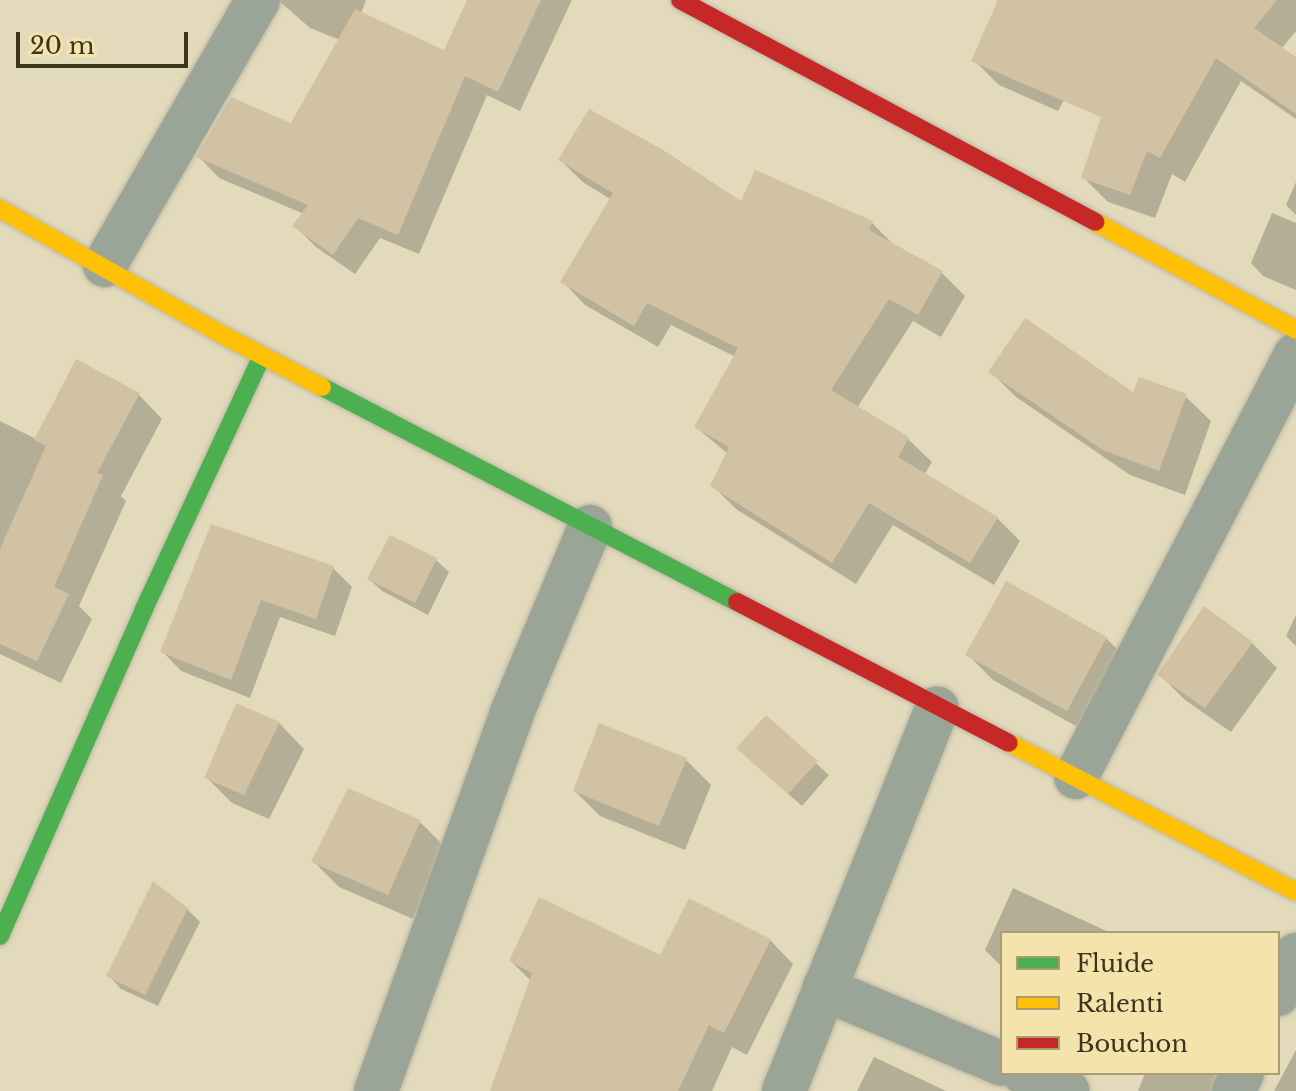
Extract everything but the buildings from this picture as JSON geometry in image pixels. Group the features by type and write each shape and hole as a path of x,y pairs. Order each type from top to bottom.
{"main road":[{"path":"680,0 1296,330"},
{"path":"0,209 105,265 262,356 937,709 1076,777 1296,892"},
{"path":"0,936 151,595 262,356"}],"street":[{"path":"105,265 258,0"},
{"path":"1076,777 1296,355"},
{"path":"376,1091 511,715 590,527"},
{"path":"784,1091 937,709"},
{"path":"1280,990 1296,955"},
{"path":"824,989 1000,1063"},
{"path":"1029,1075 1067,1091"}],"traffic: fast":[{"path":"0,936 144,609 262,356"},
{"path":"322,387 737,602"}],"traffic: slow":[{"path":"0,209 221,334 322,387"},
{"path":"1095,222 1296,330"},
{"path":"1009,743 1296,892"}],"traffic: jam":[{"path":"680,0 1095,222"},
{"path":"737,602 1009,743"}]}
